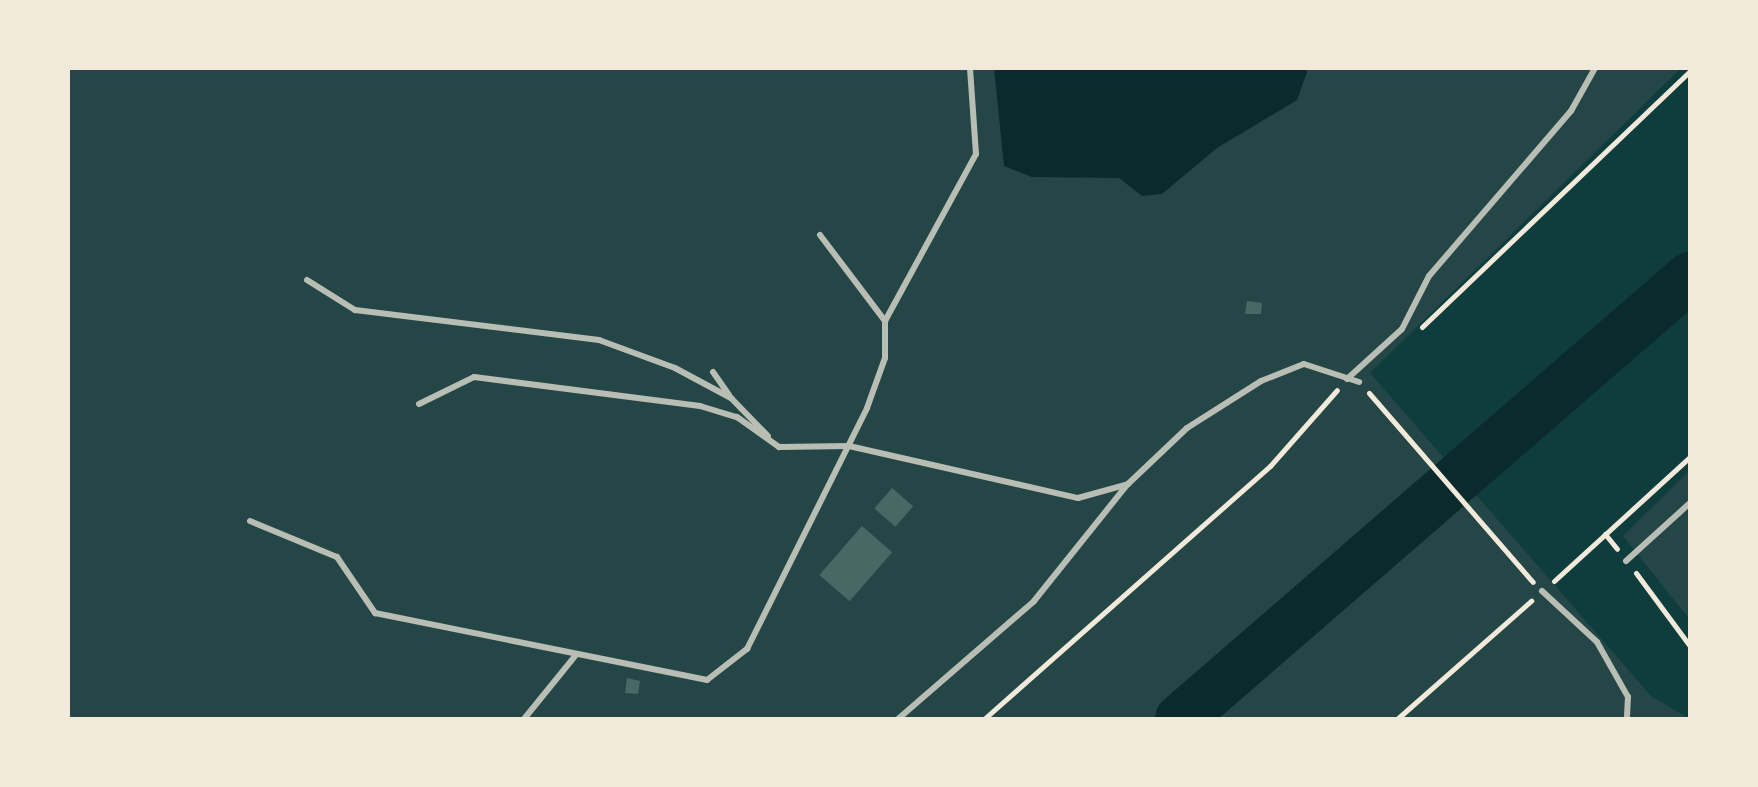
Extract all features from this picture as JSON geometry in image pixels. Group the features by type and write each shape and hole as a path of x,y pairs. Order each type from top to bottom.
{"lane":[{"path":"250,521 337,557 375,613 575,656 707,680 747,649 849,446 885,358 885,321 976,154 970,68"},
{"path":"1347,379 1402,329 1429,276 1571,111 1595,68"},
{"path":"820,235 885,321"},
{"path":"307,280 355,310 599,340 675,368 731,398"},
{"path":"898,719 1034,601 1128,484 1187,428 1261,381 1304,364 1359,382"},
{"path":"713,372 731,398 779,447"},
{"path":"419,404 455,381 495,377 722,411 779,447 849,446 1078,498 1128,484"},
{"path":"1626,561 1690,503"},
{"path":"1542,591 1597,642 1628,697 1627,719"},
{"path":"524,719 575,656"}],"path":[{"path":"1402,329 1420,329 1442,312 1690,71"},
{"path":"984,719 1270,466 1347,379"},
{"path":"1359,382 1542,591"},
{"path":"1605,534 1690,646"}],"shaded area":[{"path":"68,68 1681,68 1370,373 1651,696 1690,719 68,719"},
{"path":"994,68 1306,68 1307,72 1297,100 1217,148 1162,194 1142,196 1119,178 1032,177 1004,166"},
{"path":"1690,470 1690,620 1623,536"}],"building":[{"path":"1247,301 1262,303 1261,314 1245,314"},
{"path":"892,488 913,506 895,527 874,508"},
{"path":"862,526 892,552 850,601 819,575"},
{"path":"627,678 640,681 638,694 625,693"}],"waterway":[{"path":"1180,719 1690,277"}]}
